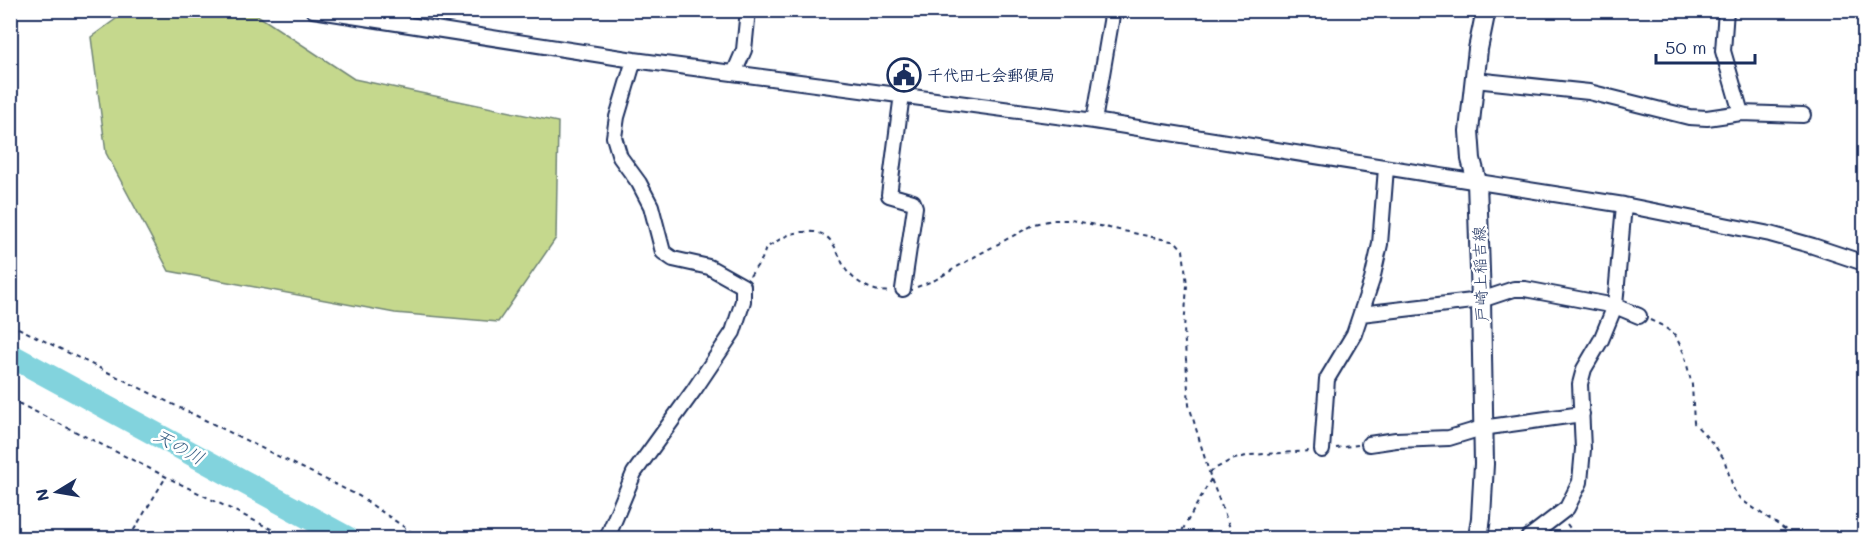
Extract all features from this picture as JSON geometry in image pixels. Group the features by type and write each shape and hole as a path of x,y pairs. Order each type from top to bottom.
{"main road":[{"name":"戸崎上稲吉線","path":"1478,538 1484,464 1481,300 1477,182 1471,159 1469,131 1478,49 1486,10"}],"street":[{"path":"313,10 634,60 1094,121 1624,205 1770,234 1864,263"},
{"path":"734,74 744,50 748,10"},
{"path":"1094,121 1113,10"},
{"path":"1726,10 1723,51 1741,112"},
{"path":"607,538 634,473 733,333 743,302 743,286 709,267 673,259 663,252 651,207 639,183 620,157 614,137 617,117 634,60"},
{"path":"1474,80 1588,92 1689,117 1707,118 1741,112 1803,115"},
{"path":"902,94 889,195 913,202 915,207 903,289"},
{"path":"1322,450 1327,379 1354,334 1372,280 1380,244 1386,168"},
{"path":"1528,538 1567,508 1580,482 1583,449 1580,384 1584,369 1601,340 1616,306 1624,205"},
{"path":"1361,314 1481,300 1514,289 1525,289 1616,306 1640,316"},
{"path":"1369,444 1442,439 1482,428 1582,414"}],"path":[{"path":"743,286 762,259 766,248 791,234 808,231 822,233 830,239 847,271 870,289 887,292 928,284 1035,224 1052,220 1071,220 1176,242 1183,250 1187,285 1184,329 1189,405 1211,479 1234,538"},
{"path":"1640,316 1663,326 1675,335 1684,353 1689,371 1694,423 1724,459 1734,490 1740,500 1795,538"},
{"path":"10,324 359,496 420,538"},
{"path":"10,399 289,538"},
{"path":"1209,472 1231,460 1250,455 1369,444"},
{"path":"129,538 166,477"},
{"path":"1178,538 1211,479"},
{"path":"1560,514 1577,538"}],"green space":[{"path":"127,11 251,11 354,79 558,122 556,238 498,322 395,313 169,271 106,153 91,37"}],"building":[{"path":"895,64 915,66 912,87 893,84"}],"waterway":[{"name":"天の川","path":"10,355 347,538"}],"place":[{"name":"千代田七会郵便局","path":"904,75"}]}
